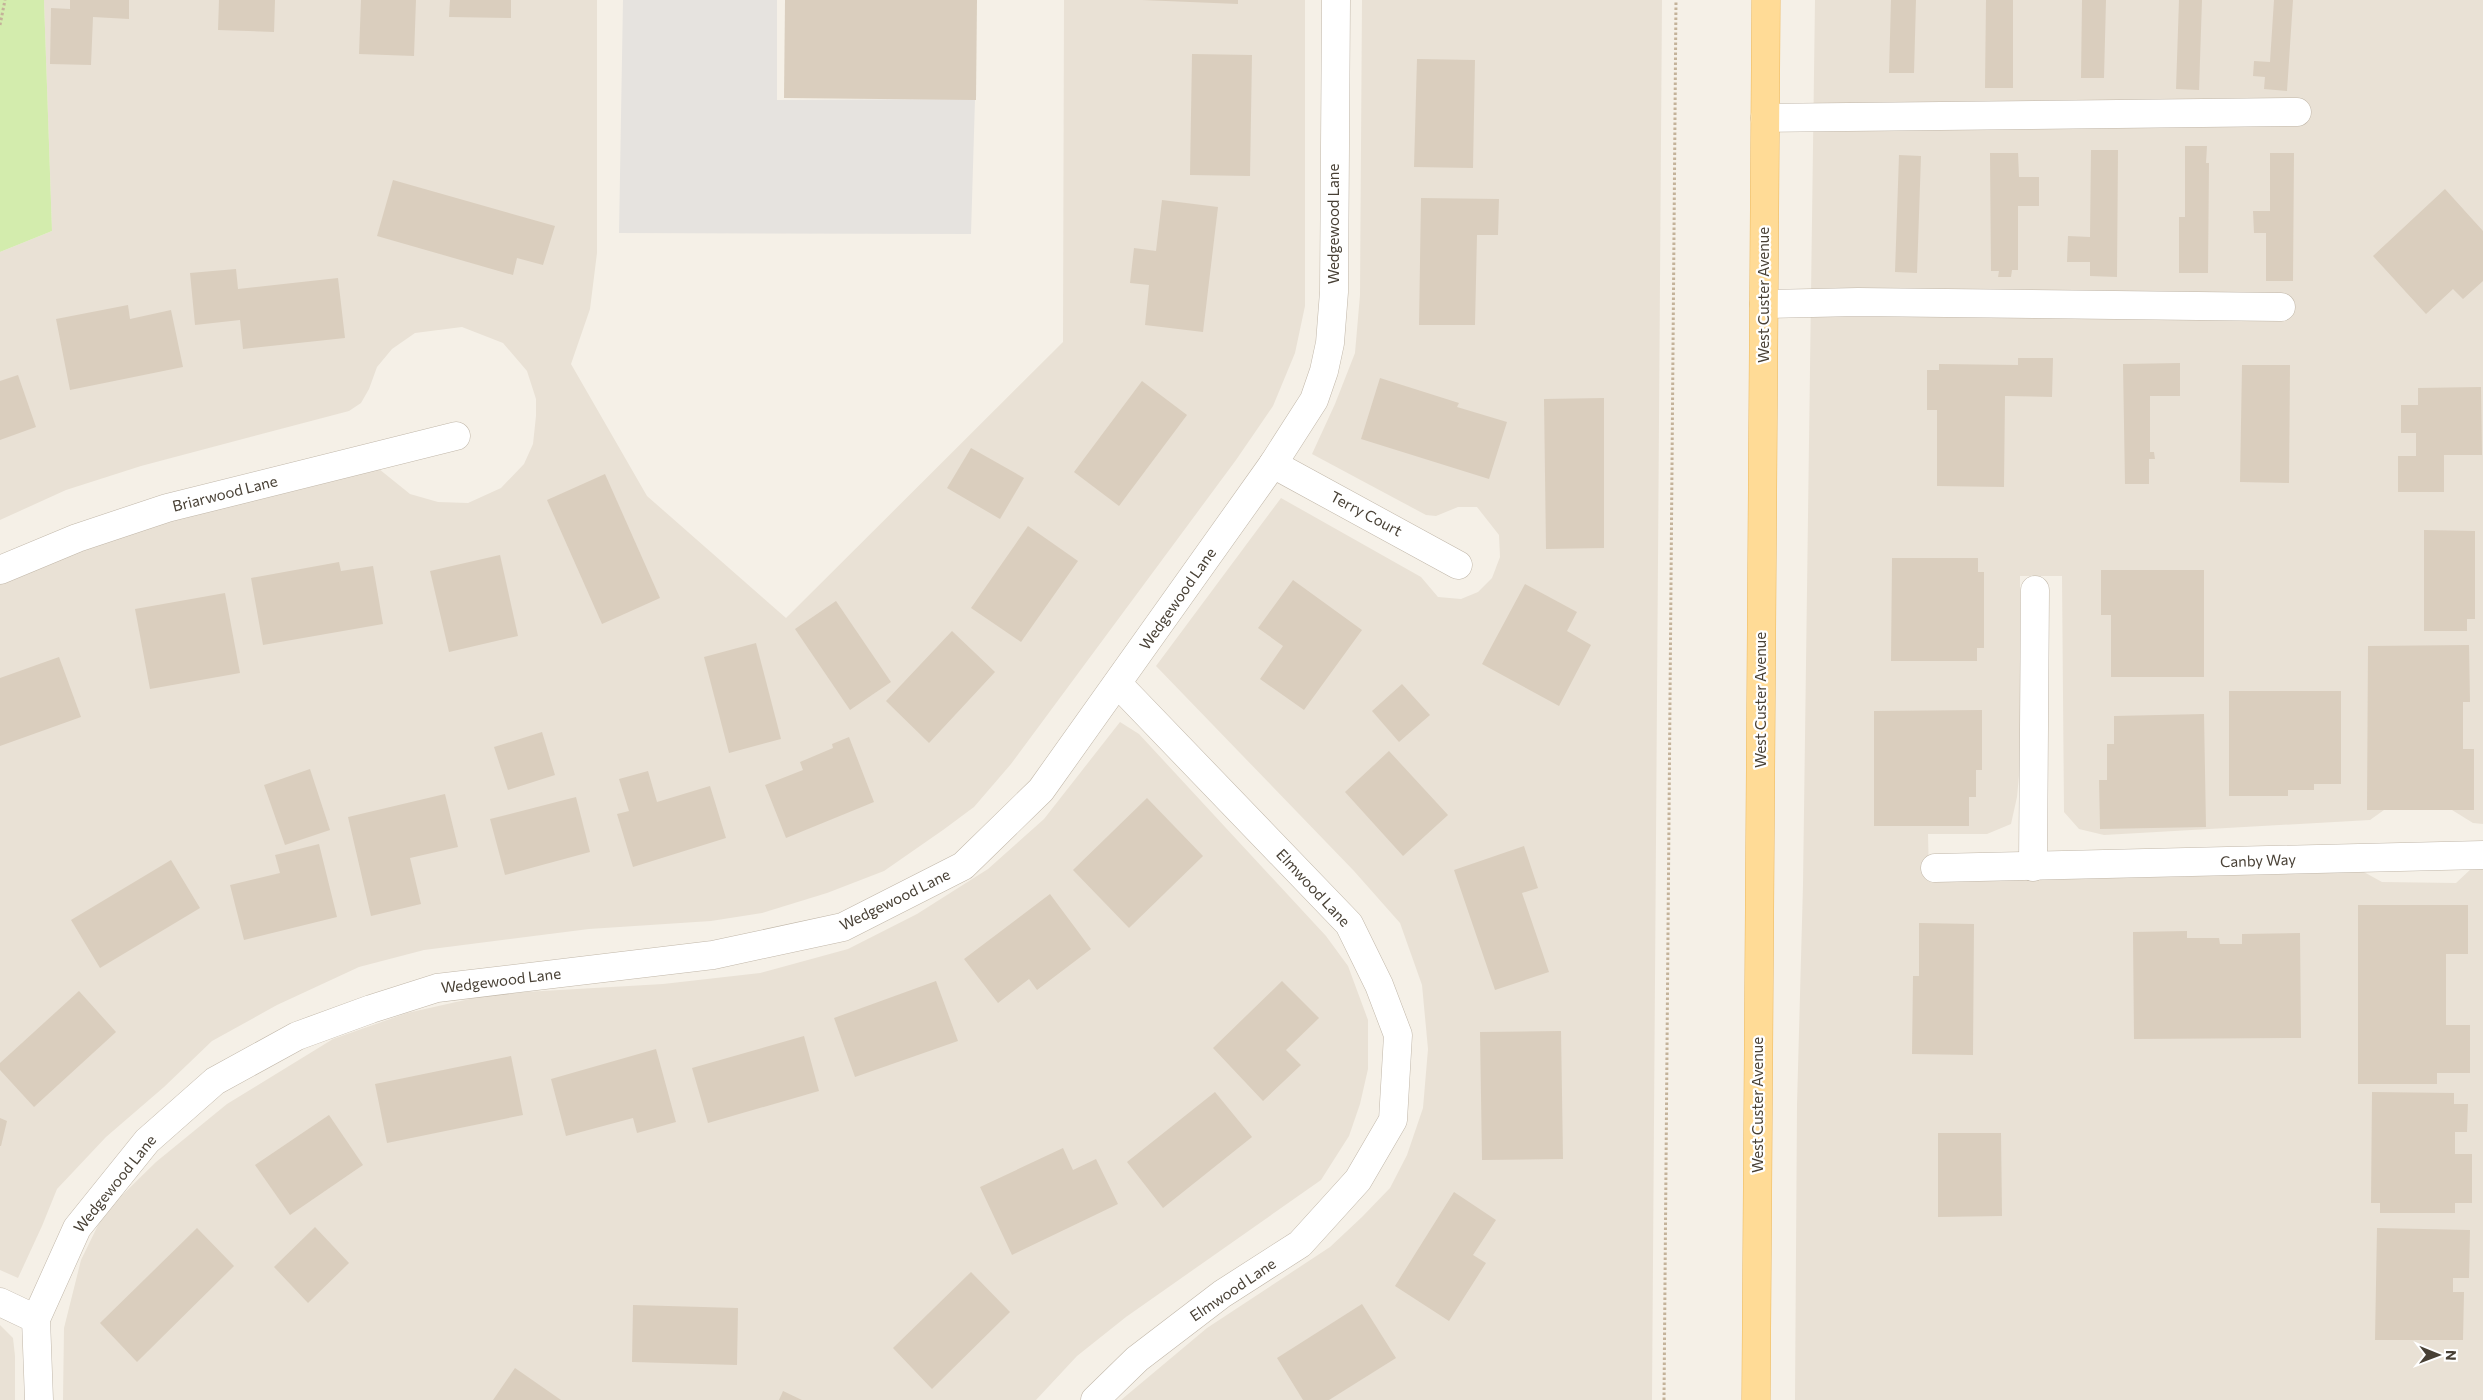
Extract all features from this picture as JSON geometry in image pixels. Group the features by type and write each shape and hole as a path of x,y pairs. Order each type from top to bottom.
{"main road":[{"name":"West Custer Avenue","path":"1756,1400 1766,0"}],"street":[{"name":"Wedgewood Lane","path":"39,1400 36,1318 77,1228 147,1141 215,1081 297,1036 437,988 713,955 843,927 963,866 1041,790 1273,464 1314,400 1324,371 1330,343 1334,292 1336,0"},
{"path":"1765,118 2297,112"},
{"path":"1764,304 1858,302 2281,307"},
{"name":"Briarwood Lane","path":"0,570 77,538 167,508 456,436"},
{"name":"Terry Court","path":"1273,464 1458,565"},
{"path":"2033,867 2035,590"},
{"name":"Elmwood Lane","path":"1095,1400 1137,1359 1222,1294 1300,1244 1358,1180 1393,1120 1398,1035 1379,985 1349,924 1118,684"},
{"name":"Canby Way","path":"1935,868 2483,855"},
{"path":"0,1302 36,1318"}],"path":[{"path":"0,26 5,0"},
{"path":"1664,1400 1676,0"}],"shaded area":[{"path":"44,0 597,0 597,253 590,309 571,364 647,496 786,618 1063,342 1064,0 1305,0 1305,306 1295,353 1273,406 1236,460 1011,764 974,807 943,830 884,871 827,893 762,913 711,921 589,929 424,950 359,967 277,1005 212,1041 164,1087 106,1137 57,1189 18,1278 0,1270 0,583 156,519 379,469 410,494 438,502 468,503 501,488 524,464 533,444 536,416 536,399 527,371 503,343 462,327 415,333 392,349 377,367 369,389 361,403 349,411 141,466 66,490 0,520 0,252 52,231"},
{"path":"623,0 777,0 777,100 975,99 971,234 619,233"},
{"path":"1362,0 1662,0 1652,1400 1121,1400 1207,1328 1330,1247 1362,1217 1390,1188 1407,1155 1423,1108 1428,1049 1422,985 1400,923 1354,871 1156,666 1281,498 1421,577 1438,597 1461,599 1478,592 1492,578 1500,557 1499,535 1477,507 1458,507 1436,516 1426,515 1312,454 1335,404 1355,353 1360,295"},
{"path":"1815,0 2483,0 2483,824 2473,823 2452,810 2384,810 2370,820 2104,835 2079,829 2064,812 2062,576 2020,576 2020,765 2017,797 2011,824 1987,834 1928,834 1929,878 2174,877 2340,868 2362,871 2382,882 2456,883 2472,868 2483,867 2483,1400 1795,1400 1797,1105 1803,885"},
{"path":"1120,722 1139,734 1326,936 1348,966 1368,1020 1368,1069 1360,1104 1349,1136 1321,1180 1126,1317 1077,1356 1036,1400 63,1400 64,1328 81,1260 104,1213 156,1162 227,1104 333,1039 407,1013 492,994 663,984 760,973 848,949 917,914 988,869 1044,819"},
{"path":"0,1325 13,1338 15,1400 0,1400"}],"green space":[{"path":"0,0 44,0 52,231 0,252"}],"building":[{"path":"70,0 129,0 129,19 93,17 91,65 50,64 51,8 70,9"},
{"path":"219,0 275,0 274,32 218,30"},
{"path":"361,0 416,0 414,56 359,54"},
{"path":"450,0 511,0 511,18 449,17"},
{"path":"785,0 977,0 976,100 784,98"},
{"path":"1142,0 1238,0 1238,4"},
{"path":"1891,0 1916,0 1914,73 1889,73"},
{"path":"1986,0 2013,0 2013,88 1985,88"},
{"path":"2082,0 2106,0 2104,78 2081,78"},
{"path":"2179,0 2202,0 2199,90 2176,89"},
{"path":"2274,0 2293,0 2287,91 2264,89 2265,77 2253,76 2254,61 2270,62"},
{"path":"1192,54 1252,55 1250,176 1190,175"},
{"path":"1417,59 1475,60 1473,168 1414,167"},
{"path":"2185,146 2207,146 2206,163 2209,163 2208,273 2179,273 2179,217 2185,217"},
{"path":"2091,150 2118,150 2117,277 2090,276 2090,262 2067,262 2068,236 2090,237"},
{"path":"1990,153 2018,153 2019,177 2039,177 2039,206 2018,206 2018,270 2012,270 2011,277 1998,277 1999,271 1991,271"},
{"path":"2270,153 2294,153 2293,281 2266,281 2266,233 2254,233 2253,211 2270,211"},
{"path":"1899,155 1921,156 1917,273 1895,272"},
{"path":"393,180 555,226 543,265 517,258 513,275 377,236"},
{"path":"2445,189 2483,231 2483,281 2463,299 2453,289 2426,314 2373,256"},
{"path":"1421,198 1499,199 1498,235 1477,235 1475,325 1419,325"},
{"path":"1162,200 1218,207 1203,332 1145,325 1149,285 1130,283 1134,248 1156,251"},
{"path":"236,269 238,289 338,278 345,338 243,349 240,320 195,325 190,273"},
{"path":"128,305 130,319 171,310 183,367 70,390 56,319"},
{"path":"2018,358 2053,358 2052,397 2005,396 2004,487 1937,486 1937,410 1927,410 1927,370 1939,370 1939,364 2018,365"},
{"path":"2180,363 2180,396 2150,396 2150,452 2154,452 2155,459 2149,459 2149,484 2125,484 2123,364"},
{"path":"2242,365 2290,365 2289,483 2240,482"},
{"path":"18,375 36,427 0,440 0,381"},
{"path":"1380,378 1459,403 1457,407 1507,422 1489,479 1361,439"},
{"path":"1142,381 1187,415 1119,506 1074,472"},
{"path":"2481,387 2482,455 2444,455 2444,492 2398,492 2398,456 2416,456 2416,433 2401,433 2401,405 2418,405 2418,388"},
{"path":"1604,398 1604,548 1546,549 1544,399"},
{"path":"971,448 1024,478 1000,519 947,488"},
{"path":"605,474 660,598 602,624 547,500"},
{"path":"1028,526 1078,561 1021,642 971,608"},
{"path":"2424,530 2475,531 2475,619 2467,619 2467,631 2424,631"},
{"path":"500,555 518,636 449,652 430,571"},
{"path":"1892,558 1978,558 1978,572 1984,572 1984,648 1977,648 1977,661 1891,661"},
{"path":"339,562 341,571 373,566 383,624 263,645 251,578"},
{"path":"2101,570 2204,570 2204,677 2111,677 2111,615 2101,615"},
{"path":"1293,580 1362,630 1304,710 1260,679 1283,646 1258,628"},
{"path":"1525,584 1577,612 1567,631 1591,645 1559,706 1482,664"},
{"path":"225,593 240,673 150,689 135,609"},
{"path":"836,601 891,682 850,710 795,629"},
{"path":"952,631 995,672 929,743 886,701"},
{"path":"756,643 781,739 729,753 704,657"},
{"path":"2469,645 2470,702 2463,702 2463,749 2474,749 2474,810 2367,810 2368,646"},
{"path":"59,657 81,717 0,746 0,678"},
{"path":"1402,684 1430,715 1399,742 1372,711"},
{"path":"2229,691 2341,691 2341,784 2314,784 2314,790 2288,790 2288,796 2229,796"},
{"path":"1982,710 1982,770 1976,770 1976,797 1969,797 1969,826 1874,826 1874,711"},
{"path":"2204,714 2206,827 2100,829 2099,780 2107,780 2107,744 2114,744 2114,716"},
{"path":"542,732 555,775 508,790 494,747"},
{"path":"849,737 874,802 786,838 765,785 803,770 800,762 833,748 832,744"},
{"path":"1389,751 1448,815 1403,856 1345,792"},
{"path":"310,769 330,830 285,845 264,785"},
{"path":"648,771 657,802 710,786 726,838 633,867 617,814 629,811 619,779"},
{"path":"445,794 458,847 410,858 421,904 371,916 348,817"},
{"path":"576,797 590,852 505,875 490,819"},
{"path":"1147,798 1203,856 1129,928 1073,870"},
{"path":"319,844 337,917 244,940 230,885 280,873 275,855"},
{"path":"1524,846 1538,888 1522,893 1549,972 1495,990 1454,870"},
{"path":"171,860 200,908 100,968 71,920"},
{"path":"1050,894 1091,949 1037,990 1029,979 998,1003 964,959"},
{"path":"2358,905 2468,905 2468,954 2446,954 2446,1025 2470,1025 2470,1073 2437,1073 2437,1084 2358,1084"},
{"path":"1919,923 1974,924 1973,1055 1912,1054 1913,976 1919,976"},
{"path":"2187,931 2187,938 2219,938 2220,944 2242,944 2242,934 2300,933 2301,1038 2134,1039 2133,932"},
{"path":"936,981 958,1041 855,1077 834,1018"},
{"path":"1282,981 1319,1018 1286,1050 1301,1065 1263,1101 1213,1048"},
{"path":"79,991 116,1032 34,1107 0,1070 0,1063"},
{"path":"1561,1031 1563,1159 1482,1160 1480,1032"},
{"path":"804,1036 819,1091 708,1123 692,1068"},
{"path":"656,1049 676,1122 637,1133 633,1118 566,1136 551,1079"},
{"path":"511,1056 523,1115 387,1143 375,1084"},
{"path":"1215,1092 1252,1137 1163,1208 1127,1162"},
{"path":"2372,1092 2454,1093 2454,1104 2468,1104 2467,1132 2455,1132 2455,1154 2472,1154 2472,1203 2455,1203 2455,1213 2380,1213 2380,1203 2371,1203"},
{"path":"329,1115 363,1165 290,1215 255,1165"},
{"path":"0,1118 7,1121 1,1146 0,1146"},
{"path":"1938,1133 2001,1133 2002,1216 1938,1217"},
{"path":"1063,1148 1073,1170 1096,1159 1118,1204 1012,1255 980,1187"},
{"path":"1454,1192 1496,1220 1473,1255 1486,1263 1449,1321 1395,1286"},
{"path":"315,1227 349,1263 308,1303 274,1267"},
{"path":"197,1228 234,1266 137,1362 100,1323"},
{"path":"2377,1228 2470,1230 2469,1278 2453,1278 2453,1292 2464,1292 2463,1340 2375,1340"},
{"path":"971,1272 1010,1312 932,1389 893,1348"},
{"path":"1362,1304 1396,1358 1329,1400 1303,1400 1277,1358"},
{"path":"633,1305 738,1308 737,1365 632,1362"},
{"path":"515,1368 561,1400 493,1400"},
{"path":"783,1391 802,1400 779,1400"}]}
